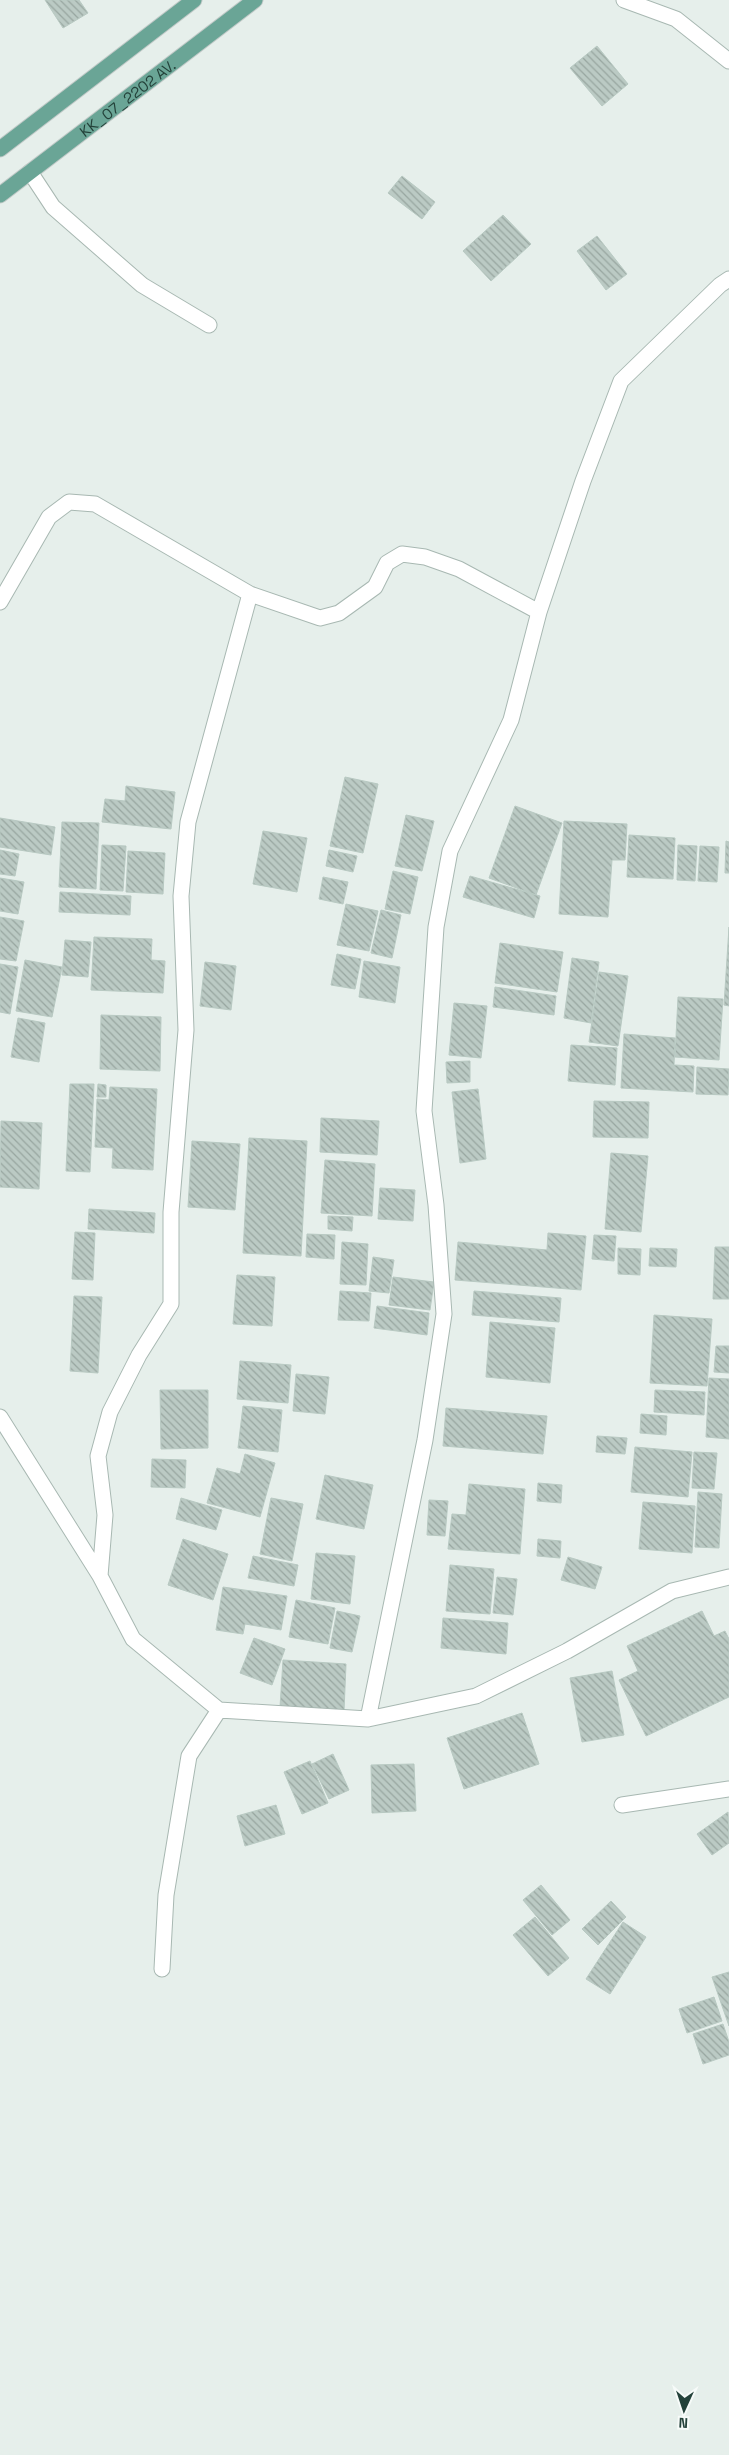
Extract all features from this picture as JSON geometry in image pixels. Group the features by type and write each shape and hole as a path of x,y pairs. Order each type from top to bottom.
{"main road":[{"path":"0,149 194,0"},
{"name":"KK_07_2202 AV.","path":"0,195 254,0"}],"street":[{"path":"624,0 676,19 729,61"},
{"path":"30,172 53,206 142,285 209,325"},
{"path":"368,1719 425,1440 444,1314 436,1205 424,1111 436,928 450,851 511,720 539,612 583,480 621,381 720,285 729,279"},
{"path":"0,602 49,517 69,502 95,504 250,594 320,618 339,614 375,587 387,563 402,554 425,557 460,569 539,612"},
{"path":"100,1576 106,1514 98,1456 110,1412 139,1355 171,1304 171,1212 186,1030 182,896 188,822 250,594"},
{"path":"0,1417 100,1576 132,1639 219,1710 368,1719 476,1696 567,1651 672,1591 729,1577"},
{"path":"162,1969 166,1895 189,1756 219,1710"},
{"path":"622,1805 729,1789"}],"building":[{"path":"45,0 79,0 88,13 63,28"},
{"path":"597,46 628,84 602,106 570,68"},
{"path":"402,176 435,202 422,219 388,193"},
{"path":"503,215 531,244 491,281 463,251"},
{"path":"597,236 627,274 606,290 577,251"},
{"path":"345,777 378,784 363,853 330,846"},
{"path":"126,786 175,792 171,829 102,822 105,799 125,801"},
{"path":"515,806 562,823 536,895 489,878"},
{"path":"406,815 434,821 422,871 395,866"},
{"path":"0,818 55,827 51,855 0,847"},
{"path":"564,821 627,824 625,860 612,860 608,917 559,914"},
{"path":"62,822 99,823 96,889 59,887"},
{"path":"263,831 307,838 297,892 253,884"},
{"path":"629,835 675,838 673,879 627,877"},
{"path":"726,841 729,842 729,873 725,873"},
{"path":"102,845 126,846 123,891 100,890"},
{"path":"678,845 697,846 695,881 677,880"},
{"path":"700,846 719,847 717,882 698,881"},
{"path":"0,850 19,854 15,876 0,874"},
{"path":"329,850 357,856 353,872 326,866"},
{"path":"128,851 165,853 163,894 126,892"},
{"path":"393,871 418,877 410,914 385,909"},
{"path":"470,876 540,896 534,918 463,897"},
{"path":"323,877 348,882 343,904 319,899"},
{"path":"0,878 24,882 18,914 0,911"},
{"path":"60,892 131,896 130,915 59,912"},
{"path":"346,904 378,911 369,951 337,945"},
{"path":"381,910 401,915 392,958 371,953"},
{"path":"0,917 24,921 16,961 0,959"},
{"path":"729,927 729,1006 724,1005"},
{"path":"94,937 152,939 151,960 165,961 163,993 91,990"},
{"path":"65,940 91,942 88,977 62,975"},
{"path":"500,943 563,952 557,992 495,983"},
{"path":"337,954 361,959 355,989 331,985"},
{"path":"572,958 599,962 591,1023 564,1018"},
{"path":"25,960 62,967 52,1017 16,1011"},
{"path":"364,961 400,967 395,1003 359,997"},
{"path":"205,962 236,966 231,1010 200,1006"},
{"path":"0,964 18,967 10,1014 0,1012"},
{"path":"599,972 628,976 618,1046 589,1042"},
{"path":"495,987 556,996 554,1015 493,1007"},
{"path":"678,997 723,999 719,1060 675,1057"},
{"path":"454,1003 487,1006 481,1058 449,1055"},
{"path":"101,1015 161,1017 160,1071 100,1069"},
{"path":"18,1018 45,1023 39,1062 11,1057"},
{"path":"624,1034 675,1038 674,1065 694,1066 693,1092 621,1088"},
{"path":"571,1045 617,1048 615,1085 568,1081"},
{"path":"470,1061 470,1082 447,1083 446,1062"},
{"path":"697,1067 729,1069 728,1095 696,1094"},
{"path":"70,1084 94,1084 90,1172 66,1171"},
{"path":"98,1084 106,1085 106,1097 97,1097"},
{"path":"110,1087 157,1089 153,1170 112,1168 113,1148 95,1147 97,1099 109,1100"},
{"path":"478,1089 486,1159 460,1163 452,1092"},
{"path":"594,1101 649,1102 648,1138 593,1137"},
{"path":"321,1118 379,1121 377,1155 320,1152"},
{"path":"1,1121 42,1123 39,1189 0,1187"},
{"path":"249,1138 307,1141 301,1256 243,1253"},
{"path":"192,1141 240,1144 235,1210 188,1207"},
{"path":"611,1153 648,1156 641,1232 605,1229"},
{"path":"325,1160 375,1164 372,1216 321,1213"},
{"path":"380,1188 415,1190 413,1221 378,1219"},
{"path":"89,1209 155,1213 154,1233 88,1229"},
{"path":"328,1216 353,1217 352,1231 328,1229"},
{"path":"75,1232 95,1233 93,1280 72,1279"},
{"path":"548,1233 586,1236 581,1290 455,1280 458,1242 547,1250"},
{"path":"307,1234 335,1235 334,1259 306,1257"},
{"path":"594,1235 616,1236 614,1261 592,1259"},
{"path":"342,1242 368,1244 366,1285 340,1284"},
{"path":"715,1247 729,1247 729,1299 713,1299"},
{"path":"618,1248 641,1249 640,1275 618,1274"},
{"path":"650,1248 677,1249 676,1267 649,1266"},
{"path":"373,1257 394,1260 389,1293 369,1291"},
{"path":"237,1275 275,1277 272,1326 233,1324"},
{"path":"393,1277 434,1282 430,1310 389,1305"},
{"path":"340,1291 371,1293 369,1321 338,1320"},
{"path":"474,1291 561,1298 559,1322 472,1315"},
{"path":"74,1296 102,1297 98,1373 70,1371"},
{"path":"377,1306 429,1313 427,1335 374,1328"},
{"path":"654,1315 712,1319 707,1386 650,1383"},
{"path":"490,1322 555,1328 550,1383 486,1377"},
{"path":"716,1346 729,1346 729,1373 714,1372"},
{"path":"240,1361 291,1365 288,1403 237,1399"},
{"path":"296,1374 329,1377 325,1414 293,1411"},
{"path":"709,1378 729,1379 729,1439 706,1437"},
{"path":"160,1390 208,1390 208,1448 161,1449"},
{"path":"655,1390 705,1392 704,1415 654,1412"},
{"path":"243,1406 282,1410 278,1452 238,1448"},
{"path":"446,1408 547,1416 543,1454 443,1446"},
{"path":"641,1414 667,1416 666,1435 640,1433"},
{"path":"597,1436 627,1438 625,1454 596,1452"},
{"path":"635,1447 692,1452 688,1497 631,1492"},
{"path":"694,1452 717,1453 714,1489 692,1488"},
{"path":"245,1454 275,1463 260,1517 207,1503 217,1468 240,1474"},
{"path":"152,1459 186,1460 185,1488 151,1487"},
{"path":"325,1475 373,1485 364,1529 316,1519"},
{"path":"538,1483 562,1485 561,1503 537,1501"},
{"path":"469,1484 525,1489 520,1554 448,1549 452,1514 466,1515"},
{"path":"698,1492 722,1494 719,1548 695,1547"},
{"path":"181,1498 222,1510 216,1530 176,1519"},
{"path":"271,1498 303,1504 292,1561 260,1554"},
{"path":"429,1500 448,1501 445,1536 427,1535"},
{"path":"643,1502 695,1506 692,1553 639,1549"},
{"path":"183,1539 228,1554 213,1600 168,1585"},
{"path":"538,1539 561,1541 560,1558 537,1556"},
{"path":"316,1553 355,1556 350,1604 311,1599"},
{"path":"253,1556 298,1565 294,1586 248,1578"},
{"path":"568,1557 602,1567 595,1589 561,1580"},
{"path":"450,1565 494,1569 490,1614 446,1611"},
{"path":"497,1577 517,1579 513,1615 493,1613"},
{"path":"223,1587 287,1596 281,1630 245,1624 243,1634 216,1630"},
{"path":"296,1600 335,1608 328,1644 289,1637"},
{"path":"337,1611 360,1616 352,1652 330,1648"},
{"path":"702,1611 714,1636 725,1631 729,1639 729,1697 646,1736 619,1680 638,1671 627,1646"},
{"path":"443,1618 508,1623 506,1654 441,1648"},
{"path":"254,1638 285,1649 272,1685 240,1673"},
{"path":"283,1660 346,1664 344,1711 280,1707"},
{"path":"612,1671 624,1735 582,1742 570,1678"},
{"path":"522,1713 539,1764 464,1789 447,1738"},
{"path":"333,1754 349,1790 329,1799 312,1764"},
{"path":"310,1761 328,1803 302,1814 284,1772"},
{"path":"414,1764 416,1811 372,1813 371,1765"},
{"path":"276,1805 285,1834 245,1846 237,1816"},
{"path":"728,1812 729,1843 712,1855 697,1834"},
{"path":"541,1885 570,1920 552,1935 523,1900"},
{"path":"611,1901 626,1917 598,1945 582,1929"},
{"path":"535,1917 569,1958 548,1976 513,1935"},
{"path":"623,1922 646,1937 610,1994 586,1979"},
{"path":"729,1972 729,2026 712,1977"},
{"path":"714,1997 722,2021 687,2033 679,2009"},
{"path":"723,2024 729,2042 729,2055 703,2064 693,2034"}]}
